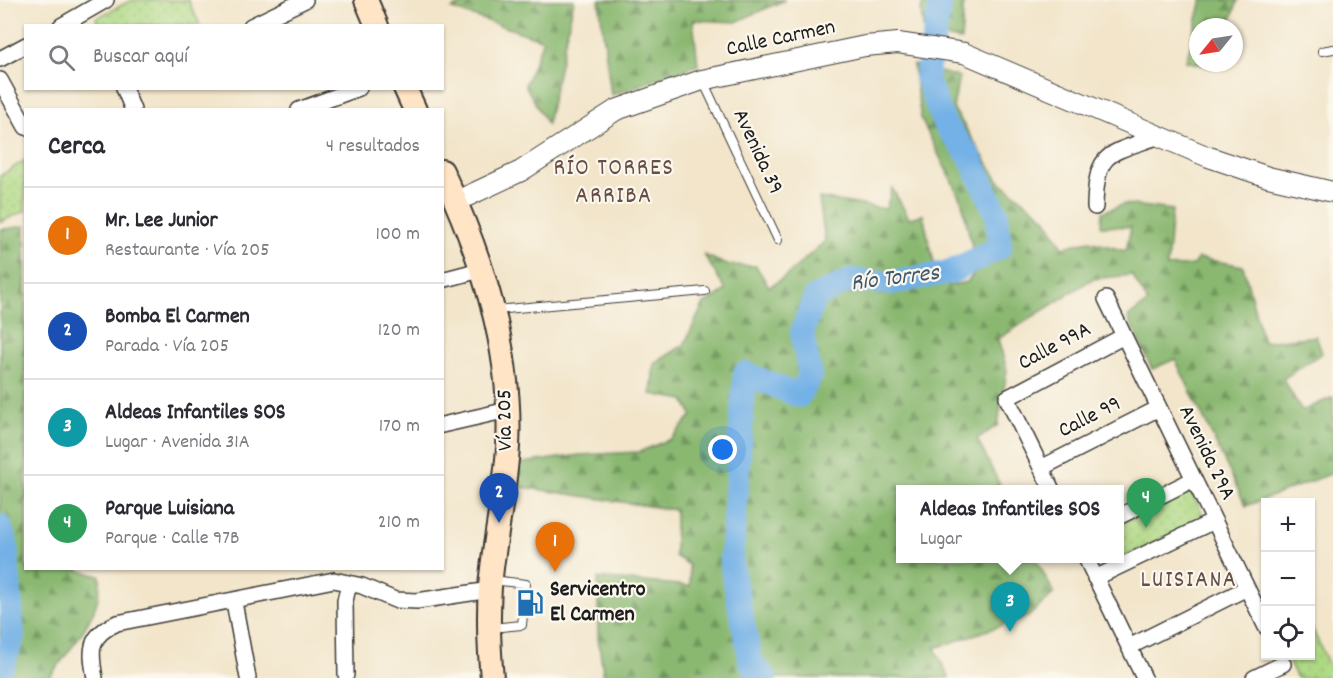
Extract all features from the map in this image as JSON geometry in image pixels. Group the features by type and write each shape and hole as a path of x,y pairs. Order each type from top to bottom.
{"main road":[{"path":"366,0 376,24"},
{"path":"406,90 414,108"},
{"name":"Vía 205","path":"444,175 456,201 495,310 507,391 508,446 490,585 492,678"}],"street":[{"path":"69,24 89,19 106,0"},
{"path":"255,24 305,0"},
{"name":"Calle Carmen","path":"456,201 521,171 616,110 702,80 865,46 898,43 955,51 1157,137 1268,177 1333,192"},
{"path":"0,59 24,46"},
{"path":"0,80 24,123"},
{"path":"125,90 132,108"},
{"path":"304,108 353,90"},
{"path":"1095,207 1095,179 1104,160 1122,149 1157,137"},
{"path":"444,279 480,270"},
{"name":"Avenida 29A","path":"1106,299 1261,617"},
{"name":"Calle 99A","path":"1041,468 1007,398 1124,336"},
{"name":"Calle 99","path":"1041,468 1159,408"},
{"path":"444,425 508,410"},
{"path":"1041,468 1050,485"},
{"path":"1124,514 1194,479"},
{"path":"1095,578 1214,521"},
{"path":"1088,563 1144,678"},
{"path":"95,678 90,650 94,642 109,627 334,580 349,583 395,600 417,601 490,585"},
{"path":"346,675 345,601 349,583"},
{"path":"1129,646 1247,588"},
{"path":"234,602 248,678"},
{"path":"1254,678 1281,660 1290,678"}],"lane":[{"path":"1322,51 1333,49"},
{"name":"Avenida 39","path":"702,80 778,240"},
{"path":"495,310 705,291"},
{"path":"490,585 525,584 522,625 490,628"}],"green space":[{"path":"132,0 188,0 200,24 99,24 96,18"},
{"path":"471,0 574,0 547,124 525,85 543,40 452,9"},
{"path":"599,0 785,0 736,22 693,20 698,65 611,95"},
{"path":"924,0 964,0 961,40 924,33 921,10"},
{"path":"1202,0 1238,0 1232,18 1197,18"},
{"path":"913,65 959,77 953,108 998,180 1045,218 1063,247 1089,241 1126,251 1131,227 1101,226 1102,212 1125,204 1172,210 1167,267 1193,265 1198,258 1243,266 1263,342 1316,336 1322,353 1283,379 1302,411 1333,397 1333,473 1267,498 1261,498 1261,500 1246,506 1175,359 1152,369 1128,317 1148,302 1132,275 1092,279 998,339 1007,370 998,425 977,439 1000,485 896,485 896,563 1038,563 1054,593 1029,616 935,648 949,678 604,678 598,638 598,578 690,586 689,565 675,556 675,510 515,486 517,464 580,455 639,452 671,439 692,415 684,400 651,394 654,364 684,345 703,305 726,290 704,255 727,265 756,266 769,287 786,276 825,241 819,198 886,209 892,188 909,218 923,215 934,263 949,286 967,282 977,270 962,202 921,119"},
{"path":"24,161 24,211 0,222 0,176"},
{"path":"24,226 24,570 79,570 100,576 100,590 91,618 49,678 0,678 0,230"},
{"path":"1190,489 1205,519 1124,557 1124,521"},
{"path":"1315,635 1333,678 1297,678 1288,660 1315,660"}],"waterway":[{"name":"Río Torres","path":"765,678 751,663 731,563 745,373 799,396 810,376 802,332 815,297 851,280 890,283 951,272 1000,247 997,214 970,157 944,123 926,77 941,0"},
{"path":"0,526 6,544 13,637 0,672"}],"place":[{"name":"Bomba El Carmen","path":"499,523"},
{"name":"Parque Luisiana","path":"1146,528"},
{"name":"Mr. Lee Junior","path":"555,572"},
{"name":"Servicentro El Carmen","path":"530,603"},
{"name":"Aldeas Infantiles SOS","path":"1010,632"}],"district":[{"name":"RÍO TORRES ARRIBA","path":"614,183"},
{"name":"LUISIANA","path":"1189,581"}]}
